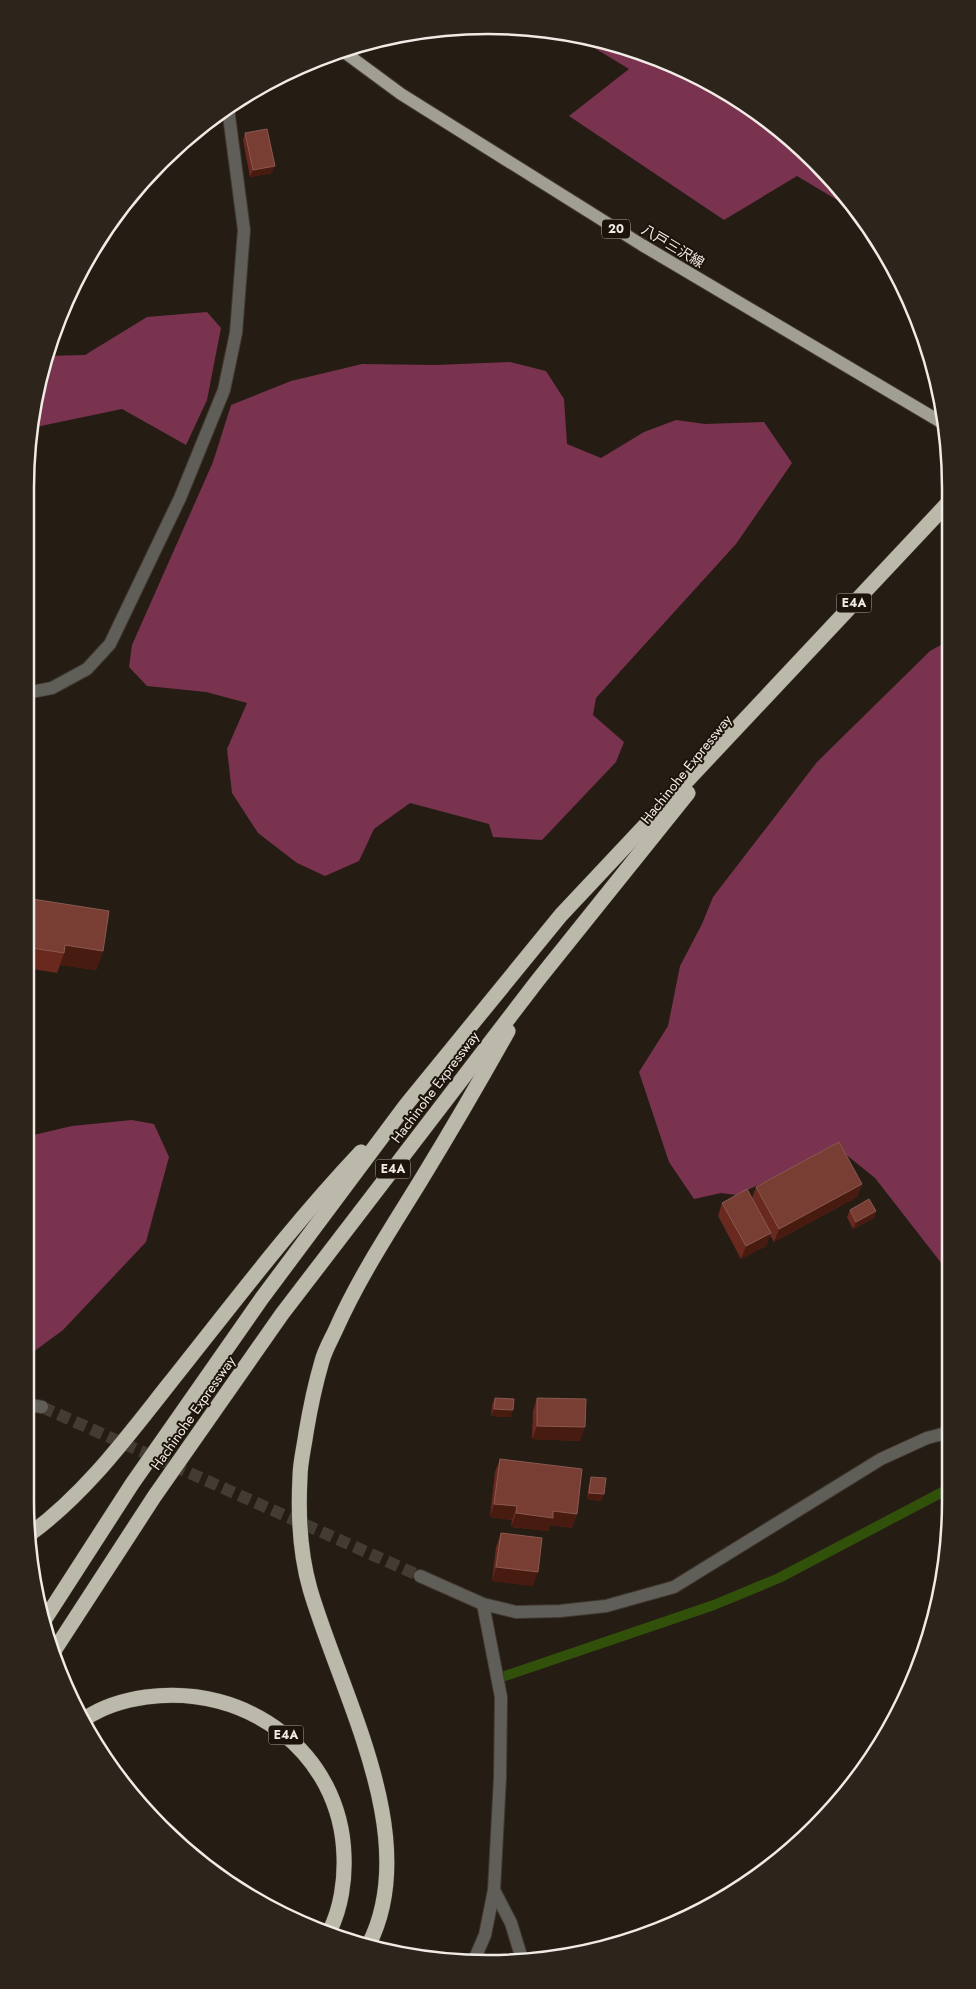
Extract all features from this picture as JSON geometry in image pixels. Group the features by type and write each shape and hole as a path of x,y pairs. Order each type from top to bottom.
{"highway":[{"name":"Hachinohe Expressway","path":"48,1614 132,1484 256,1306 406,1105 561,915 942,509"},
{"name":"Hachinohe Expressway","path":"58,1646 154,1497 282,1314 538,980 761,702"},
{"name":"E4A","path":"371,1940 376,1931 384,1900 387,1868 387,1834 381,1801 372,1769 310,1588 300,1531 300,1475 309,1416 323,1359 352,1292 460,1116 538,980"},
{"name":"E4A","path":"35,1530 75,1496 117,1450 314,1201 406,1105"},
{"name":"E4A","path":"89,1716 98,1710 132,1699 179,1694 202,1697 234,1706 265,1720 290,1738 311,1760 326,1783 338,1811 344,1839 345,1868 340,1900 331,1927"}],"main road":[{"name":"八戸三沢線","path":"349,56 401,94 642,246 937,420"}],"street":[{"path":"34,691 52,688 87,669 110,644 180,498 224,390 236,333 244,230 229,115"},
{"path":"34,1406 42,1407"},
{"path":"420,1576 483,1604 516,1612 560,1611 606,1606 674,1587 881,1459 927,1438 942,1434"},
{"path":"476,1955 485,1935 494,1890 500,1778 501,1697 483,1604"},
{"path":"494,1890 511,1923 520,1954"}],"shaded area":[{"path":"589,45 662,68 740,110 788,146 830,188 841,202 797,176 724,220 569,116 629,69"},
{"path":"207,312 221,328 207,400 186,445 122,409 38,426 42,399 54,356 85,355 147,317"},
{"path":"510,362 546,371 564,399 567,444 601,458 644,432 676,420 705,424 764,422 792,463 736,544 596,698 593,715 624,742 616,762 542,840 493,837 489,824 410,803 374,829 359,861 325,876 297,863 258,833 232,793 227,749 247,703 206,692 147,686 129,667 132,645 213,462 231,405 291,381 362,364 435,365"},
{"path":"942,644 942,1264 875,1178 839,1149 736,1195 721,1193 694,1199 669,1162 639,1072 668,1026 680,966 702,924 713,897 817,762 930,651"},
{"path":"132,1120 154,1124 169,1157 146,1242 63,1330 34,1351 34,1135 72,1126"}],"building":[{"path":"267,129 275,166 253,170 245,133"},
{"path":"34,899 109,911 103,951 65,945 64,953 34,948"},
{"path":"839,1142 862,1184 779,1229 756,1187"},
{"path":"747,1189 771,1233 746,1246 722,1203"},
{"path":"869,1199 876,1211 856,1222 850,1210"},
{"path":"495,1398 514,1399 513,1410 494,1409"},
{"path":"537,1398 586,1399 585,1427 537,1426"},
{"path":"500,1459 582,1469 577,1514 553,1511 553,1518 516,1513 517,1506 494,1504"},
{"path":"591,1477 606,1478 604,1494 589,1493"},
{"path":"501,1533 542,1538 538,1572 496,1567"}],"waterway":[{"path":"499,1678 714,1605 779,1578 942,1492"}],"tunnel":[{"path":"42,1407 420,1576"}]}
